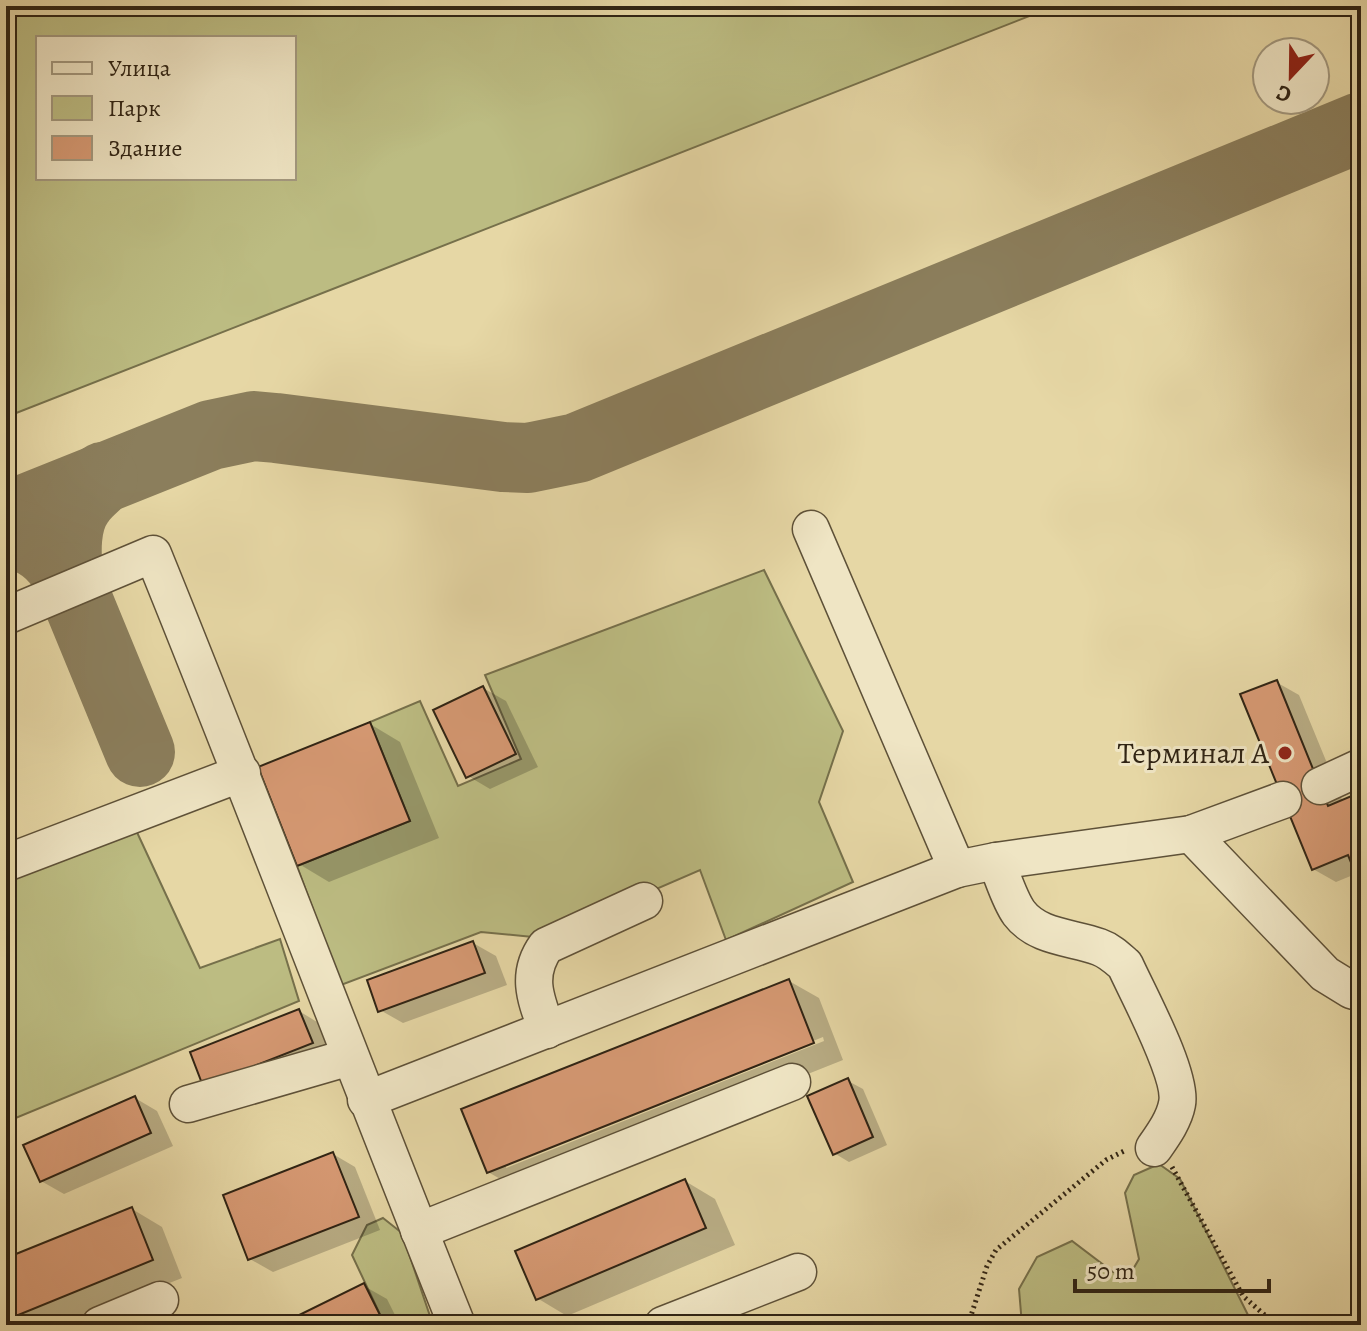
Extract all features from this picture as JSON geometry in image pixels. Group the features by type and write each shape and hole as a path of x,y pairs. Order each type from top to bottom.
{"lane":[{"path":"811,529 957,869"},
{"path":"6,616 153,554 242,773 366,1100 457,1325"},
{"path":"1320,786 1361,767"},
{"path":"6,863 242,773"},
{"path":"366,1100 957,869 1191,834 1283,800"},
{"path":"1191,834 1325,974 1361,993"},
{"path":"996,861 1019,913 1053,936 1099,947 1112,953 1125,965 1176,1080 1178,1102 1171,1122 1154,1148"},
{"path":"547,1030 534,994 533,974 537,958 546,946 644,901"},
{"path":"188,1104 350,1057"},
{"path":"419,1231 792,1082"},
{"path":"663,1325 798,1272"},
{"path":"100,1325 160,1300"}],"path":[{"path":"968,1325 987,1266 996,1250 1106,1160 1137,1144 1162,1150 1243,1296 1276,1325"}],"green space":[{"path":"6,6 1055,6 6,417"},
{"path":"764,570 843,731 819,802 853,882 726,940 700,870 543,938 481,932 341,985 297,866 410,821 370,722 420,701 458,786 521,759 485,675"},
{"path":"135,828 200,968 280,939 299,1001 6,1122 6,876"},
{"path":"1159,1164 1180,1179 1253,1325 1022,1325 1019,1289 1037,1257 1072,1241 1113,1272 1129,1276 1139,1259 1125,1193 1134,1175"},
{"path":"383,1218 402,1233 433,1325 385,1325 352,1255 367,1225"}],"building":[{"name":"Терминал А","path":"1277,680 1328,806 1361,792 1361,887 1348,855 1312,870 1240,694"},
{"path":"483,686 516,754 466,778 433,710"},
{"path":"370,722 410,821 297,866 258,767"},
{"path":"473,941 485,973 378,1012 367,980"},
{"path":"789,979 814,1043 487,1173 461,1109"},
{"path":"299,1009 313,1043 203,1086 190,1052"},
{"path":"848,1078 873,1137 833,1155 807,1096"},
{"path":"135,1096 151,1133 40,1182 23,1145"},
{"path":"333,1152 359,1217 248,1260 223,1195"},
{"path":"685,1179 706,1228 536,1300 515,1251"},
{"path":"132,1207 153,1260 6,1320 6,1258"},
{"path":"364,1283 385,1325 279,1325"}],"taxiway":[{"path":"6,517 211,435 254,426 503,457 528,458 577,448 1361,127"},
{"path":"6,532 43,547 68,577 67,548 71,518 82,498 103,477"},
{"path":"68,577 140,752"}],"place":[{"name":"Терминал А","path":"1285,753"}]}
